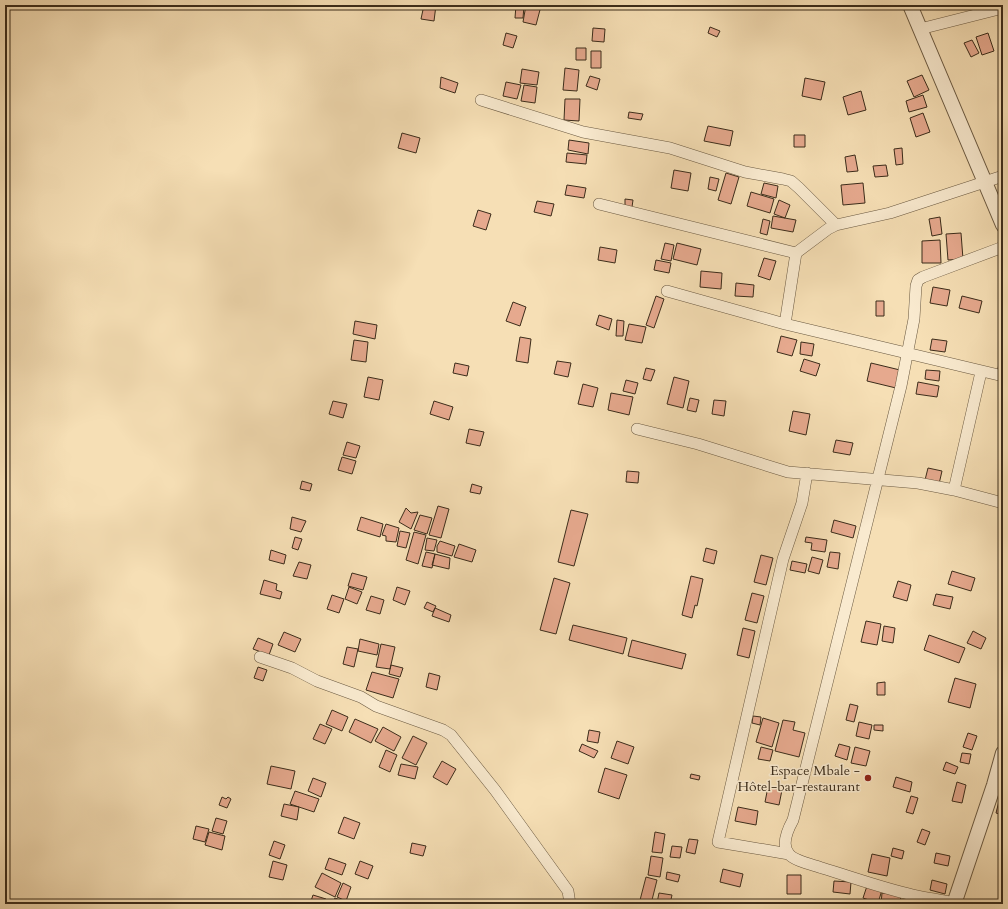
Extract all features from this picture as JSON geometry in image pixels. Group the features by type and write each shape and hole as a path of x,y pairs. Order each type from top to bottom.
{"street":[{"path":"910,5 1003,225"},
{"path":"920,29 1003,8"},
{"path":"481,100 583,132 670,148 745,172 787,180 799,188 836,225"},
{"path":"785,324 796,253 828,229 836,225 890,213 1003,176"},
{"path":"600,204 796,253"},
{"path":"1003,247 918,280 916,286 914,320 908,353 888,441 877,479 795,812 786,837 785,847 789,854 796,859 876,885 913,895 954,903 999,786 1003,753"},
{"path":"666,291 785,324 981,372 1003,376"},
{"path":"954,490 981,372"},
{"path":"637,429 698,444 788,472 918,483 954,490 1003,503"},
{"path":"789,854 718,842 783,559 802,503 807,473"},
{"path":"260,657 292,668 317,681 361,697 376,706 443,730 451,735 495,790 568,891 570,904"}],"building":[{"path":"424,5 436,5 434,21 421,19"},
{"path":"516,5 524,6 523,18 515,18"},
{"path":"526,5 541,6 536,25 523,22"},
{"path":"710,27 720,31 717,37 708,33"},
{"path":"593,28 605,29 604,42 592,41"},
{"path":"506,33 517,36 513,48 503,45"},
{"path":"988,33 994,51 982,55 976,37"},
{"path":"972,40 979,53 971,57 964,43"},
{"path":"576,48 586,48 586,60 576,60"},
{"path":"591,51 601,51 601,68 591,68"},
{"path":"565,68 579,70 577,91 563,90"},
{"path":"522,69 539,72 537,85 520,83"},
{"path":"922,75 929,90 914,97 907,81"},
{"path":"590,76 600,79 597,90 586,86"},
{"path":"441,77 458,83 455,93 440,88"},
{"path":"805,78 825,82 821,100 802,96"},
{"path":"506,82 521,85 517,99 503,96"},
{"path":"524,85 537,87 535,103 521,101"},
{"path":"861,91 866,110 848,115 843,97"},
{"path":"923,95 927,107 909,112 906,101"},
{"path":"565,99 580,99 579,121 564,120"},
{"path":"629,112 643,114 641,120 628,118"},
{"path":"923,113 930,132 916,137 910,118"},
{"path":"708,126 733,131 730,146 704,141"},
{"path":"402,133 420,138 416,153 398,148"},
{"path":"794,135 805,135 805,147 794,147"},
{"path":"569,140 589,143 588,154 568,150"},
{"path":"902,148 903,164 896,165 894,149"},
{"path":"567,153 587,155 586,164 566,162"},
{"path":"855,155 858,171 847,172 845,157"},
{"path":"886,165 888,176 875,177 873,166"},
{"path":"674,170 691,173 688,191 671,188"},
{"path":"726,173 739,177 731,204 718,200"},
{"path":"710,177 719,179 716,191 708,189"},
{"path":"764,183 778,186 776,198 761,194"},
{"path":"863,183 865,203 843,205 841,185"},
{"path":"567,185 586,188 584,198 565,195"},
{"path":"751,192 774,199 770,213 747,206"},
{"path":"625,199 633,200 632,207 625,207"},
{"path":"779,200 790,205 785,218 774,214"},
{"path":"537,201 554,204 551,216 534,212"},
{"path":"478,210 491,214 486,230 473,226"},
{"path":"773,216 796,220 793,232 771,228"},
{"path":"940,217 942,234 932,236 929,219"},
{"path":"763,219 770,221 767,235 760,233"},
{"path":"961,233 963,259 948,260 946,234"},
{"path":"940,240 941,263 922,263 922,241"},
{"path":"665,243 674,245 671,261 661,259"},
{"path":"677,243 701,249 697,265 673,259"},
{"path":"600,247 617,250 615,263 598,260"},
{"path":"764,258 776,261 770,280 758,276"},
{"path":"656,260 671,263 669,273 654,270"},
{"path":"701,271 722,273 721,289 700,287"},
{"path":"736,283 754,285 753,297 735,296"},
{"path":"933,287 950,290 947,306 930,303"},
{"path":"656,296 664,299 654,328 646,325"},
{"path":"962,296 982,301 979,313 959,308"},
{"path":"876,301 884,301 884,316 876,316"},
{"path":"513,302 526,307 520,326 506,321"},
{"path":"599,315 612,319 609,330 596,325"},
{"path":"617,320 624,321 623,336 616,336"},
{"path":"355,321 377,325 375,339 353,334"},
{"path":"629,324 646,327 642,343 625,340"},
{"path":"781,336 797,340 792,356 777,352"},
{"path":"520,337 531,339 528,363 516,361"},
{"path":"932,339 947,341 945,352 930,350"},
{"path":"354,340 368,342 366,362 351,360"},
{"path":"801,342 814,344 812,356 800,354"},
{"path":"1000,357 1003,357 1003,370 998,369"},
{"path":"804,359 820,364 816,376 800,371"},
{"path":"557,361 571,363 568,377 554,374"},
{"path":"455,363 469,366 467,376 453,373"},
{"path":"871,363 900,370 896,388 867,381"},
{"path":"646,368 655,370 651,381 643,379"},
{"path":"926,370 940,371 939,381 925,379"},
{"path":"368,377 383,380 379,400 364,397"},
{"path":"674,377 689,381 683,408 667,404"},
{"path":"626,380 638,383 635,394 623,391"},
{"path":"918,382 939,386 937,397 916,394"},
{"path":"583,384 598,388 593,407 578,404"},
{"path":"611,393 633,397 629,415 608,410"},
{"path":"690,398 699,400 696,412 687,410"},
{"path":"714,400 726,401 724,416 712,414"},
{"path":"333,401 347,404 343,418 329,414"},
{"path":"434,401 453,407 449,420 430,414"},
{"path":"793,411 810,414 806,435 789,431"},
{"path":"469,429 484,432 480,446 466,443"},
{"path":"836,440 853,443 850,455 833,452"},
{"path":"347,442 360,446 356,458 343,455"},
{"path":"342,457 356,461 352,474 338,470"},
{"path":"928,468 942,471 939,484 925,480"},
{"path":"627,471 639,472 638,483 626,482"},
{"path":"302,481 312,484 310,491 300,489"},
{"path":"472,484 482,487 480,494 470,492"},
{"path":"438,506 449,509 441,538 429,535"},
{"path":"406,508 411,513 418,512 411,529 399,522"},
{"path":"571,510 588,514 574,566 558,562"},
{"path":"420,515 432,518 427,534 414,530"},
{"path":"292,517 306,521 301,532 290,529"},
{"path":"361,517 383,524 380,537 357,530"},
{"path":"834,520 856,526 853,538 831,532"},
{"path":"386,524 399,528 396,542 386,541 386,536 382,535"},
{"path":"400,531 410,533 406,548 397,546"},
{"path":"414,532 426,535 418,564 406,560"},
{"path":"295,537 302,539 298,550 292,548"},
{"path":"806,537 827,540 825,552 811,550 812,543 805,542"},
{"path":"427,538 437,540 434,551 425,550"},
{"path":"440,541 455,546 452,556 437,552 437,546"},
{"path":"459,544 476,550 472,562 454,557"},
{"path":"706,548 717,551 714,564 703,561"},
{"path":"271,550 286,555 284,564 269,560"},
{"path":"426,552 435,554 432,568 422,566"},
{"path":"830,552 840,553 838,569 827,567"},
{"path":"435,554 450,558 449,569 432,565"},
{"path":"761,555 773,558 766,585 754,582"},
{"path":"812,557 823,560 819,574 808,571"},
{"path":"792,561 807,564 805,573 790,570"},
{"path":"299,562 311,565 307,579 293,576"},
{"path":"952,571 975,578 971,591 948,584"},
{"path":"352,573 367,577 363,590 348,586"},
{"path":"691,576 703,579 697,606 695,605 692,618 682,615"},
{"path":"554,578 570,583 556,634 540,630"},
{"path":"264,580 277,584 276,590 282,592 280,599 260,594"},
{"path":"898,581 911,585 907,601 893,597"},
{"path":"349,587 362,592 357,604 345,599"},
{"path":"397,587 410,591 405,605 393,600"},
{"path":"752,593 764,596 757,623 745,620"},
{"path":"936,594 953,597 950,609 933,605"},
{"path":"332,595 344,599 339,613 327,609"},
{"path":"371,596 384,600 380,614 366,610"},
{"path":"427,602 436,606 433,612 424,608"},
{"path":"435,608 451,615 449,622 432,616"},
{"path":"866,621 881,624 877,645 861,642"},
{"path":"573,625 627,638 623,654 569,640"},
{"path":"884,626 895,628 893,643 882,641"},
{"path":"743,628 755,631 749,658 737,655"},
{"path":"973,631 986,638 981,649 967,643"},
{"path":"284,632 301,639 295,652 278,645"},
{"path":"929,635 965,648 959,663 924,650"},
{"path":"258,638 273,644 269,655 253,649"},
{"path":"360,639 379,644 377,655 358,651"},
{"path":"632,640 686,654 682,669 628,656"},
{"path":"381,644 395,647 390,669 376,667"},
{"path":"347,647 358,649 354,667 343,664"},
{"path":"391,665 403,668 400,677 389,674"},
{"path":"258,667 267,670 263,681 254,678"},
{"path":"372,672 399,679 393,698 366,690"},
{"path":"429,673 440,676 437,690 426,687"},
{"path":"955,678 976,684 970,708 948,702"},
{"path":"885,682 885,695 877,695 877,683"},
{"path":"850,704 858,706 854,722 846,720"},
{"path":"332,710 348,717 342,731 326,724"},
{"path":"753,716 761,717 760,725 752,723"},
{"path":"763,718 779,723 772,747 756,742"},
{"path":"355,719 378,729 371,743 349,732"},
{"path":"783,720 795,722 793,730 805,733 799,757 775,751"},
{"path":"859,722 872,725 869,739 856,736"},
{"path":"320,724 332,729 325,744 313,739"},
{"path":"874,725 883,725 883,731 874,730"},
{"path":"383,727 401,737 394,751 375,741"},
{"path":"589,730 600,732 598,743 587,741"},
{"path":"968,733 977,736 972,750 963,747"},
{"path":"413,736 427,743 416,765 402,758"},
{"path":"617,741 634,747 628,764 611,758"},
{"path":"582,744 598,751 594,758 579,751"},
{"path":"839,744 850,747 847,760 835,756"},
{"path":"761,747 773,750 770,761 758,759"},
{"path":"855,747 870,751 866,766 851,763"},
{"path":"386,750 397,755 390,772 379,767"},
{"path":"962,753 971,754 969,764 960,762"},
{"path":"442,761 456,769 447,785 433,777"},
{"path":"946,762 958,767 955,774 943,770"},
{"path":"401,764 418,767 415,779 398,775"},
{"path":"271,766 295,771 291,789 267,784"},
{"path":"605,768 627,775 619,799 598,792"},
{"path":"691,774 700,776 699,780 690,778"},
{"path":"896,777 912,782 910,792 893,787"},
{"path":"313,778 326,783 321,797 308,791"},
{"path":"957,782 966,785 962,803 952,801"},
{"path":"768,787 782,790 779,805 765,802"},
{"path":"1002,789 1003,790 1003,815 996,813"},
{"path":"295,791 319,799 314,812 290,804"},
{"path":"911,796 918,798 913,814 906,812"},
{"path":"222,797 226,799 228,797 231,799 227,808 219,805"},
{"path":"284,804 299,807 297,820 281,816"},
{"path":"738,807 758,811 756,825 735,821"},
{"path":"344,817 360,823 354,839 338,833"},
{"path":"216,818 227,821 223,834 212,831"},
{"path":"196,826 209,829 205,842 193,839"},
{"path":"922,829 930,832 925,845 917,842"},
{"path":"209,832 225,836 222,850 205,845"},
{"path":"655,832 665,834 662,853 652,852"},
{"path":"689,839 698,840 695,854 686,852"},
{"path":"274,841 285,845 280,859 269,855"},
{"path":"412,843 426,846 423,856 410,853"},
{"path":"672,846 682,847 680,858 670,857"},
{"path":"893,848 904,851 902,859 891,856"},
{"path":"936,853 950,856 948,866 934,863"},
{"path":"872,854 890,858 887,876 868,872"},
{"path":"651,856 663,858 660,877 648,875"},
{"path":"329,858 346,864 342,875 325,869"},
{"path":"273,861 287,865 283,880 269,877"},
{"path":"360,861 373,866 368,879 355,874"},
{"path":"723,869 743,874 740,887 720,882"},
{"path":"667,872 680,875 678,882 666,879"},
{"path":"322,873 341,883 335,897 315,887"},
{"path":"787,875 801,875 801,894 787,894"},
{"path":"646,877 657,880 651,904 639,904"},
{"path":"932,880 947,884 945,894 930,890"},
{"path":"834,881 851,882 850,894 833,892"},
{"path":"1003,881 1003,904 997,904"},
{"path":"343,883 351,887 346,901 337,897"},
{"path":"867,886 882,890 878,903 863,898"},
{"path":"659,893 672,895 670,904 657,903"},
{"path":"882,893 901,895 900,904 881,904"},
{"path":"313,895 326,899 324,904 310,904"},
{"path":"335,898 345,902 344,904 332,904"}],"place":[{"name":"Espace Mbale - Hôtel-bar-restaurant","path":"868,778"}]}
